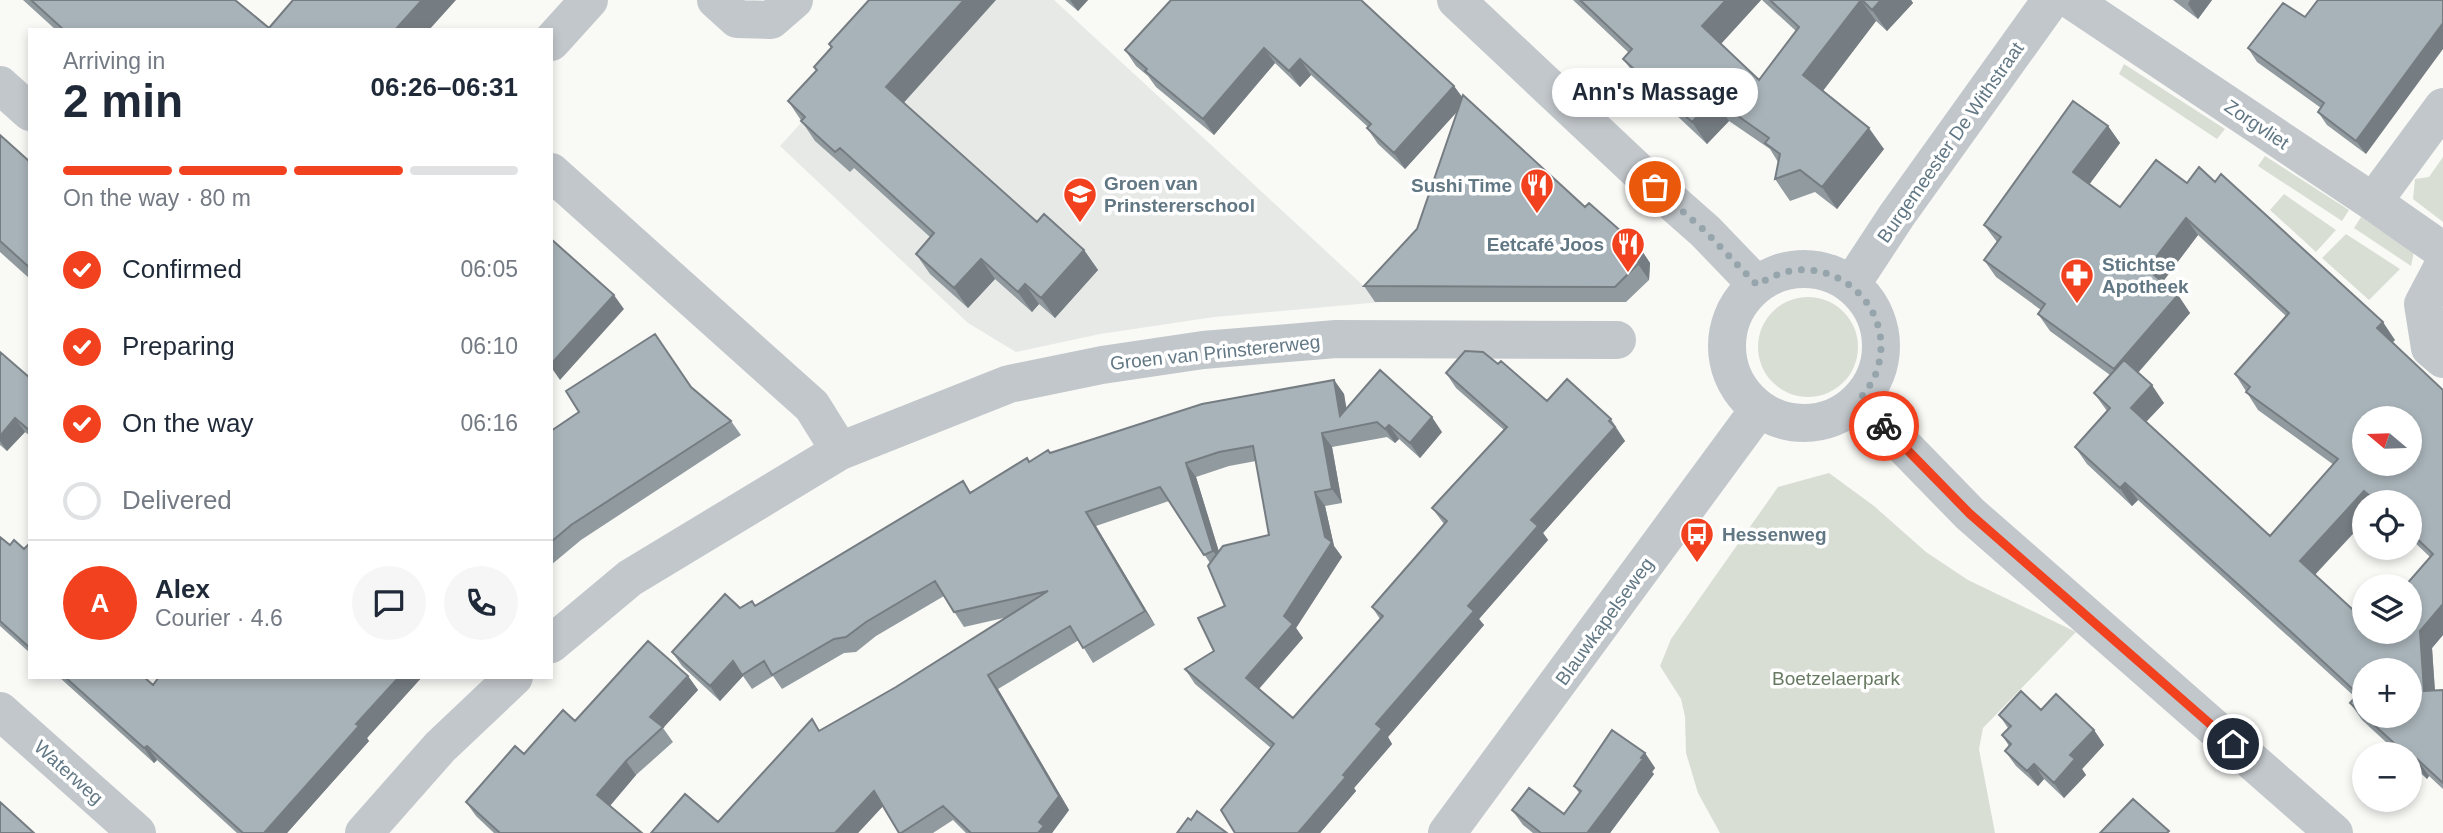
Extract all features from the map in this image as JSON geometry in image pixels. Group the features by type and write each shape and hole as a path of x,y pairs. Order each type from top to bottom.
{"street":[{"path":"553,40 589,0"},
{"path":"716,0 737,19 771,20 794,0"},
{"path":"1456,0 1705,231 1757,285"},
{"name":"Burgemeester De Withstraat","path":"1851,285 1897,215 2050,0"},
{"name":"Zorgvliet","path":"2071,0 2443,251"},
{"path":"0,85 28,110"},
{"path":"2373,202 2443,107"},
{"path":"553,174 812,406 840,452"},
{"path":"2443,266 2423,304 2430,348 2443,359"},
{"path":"1794,270 1814,270 1834,275 1851,285 1866,300 1877,319 1881,341 1880,362 1872,383 1844,413 1825,421 1805,424 1781,420 1759,409 1745,395 1734,378 1729,359 1728,340 1732,320 1742,301 1757,285 1774,275 1794,270"},
{"name":"Groen van Prinstererweg","path":"553,642 630,578 840,452 1009,384 1102,365 1203,349 1336,339 1617,340"},
{"path":"1859,400 1970,514 2334,833"},
{"name":"Blauwkapelseweg","path":"1447,833 1759,409"},
{"path":"364,833 440,747 512,679"},
{"name":"Waterweg","path":"0,710 137,833"}],"shaded area":[{"name":"Groen van Prinstererschool","path":"901,0 1054,0 1381,302 1214,317 1100,334 1016,352 968,323 780,146 831,90"}],"green space":[{"path":"2124,64 2225,129 2217,139 2119,74"},
{"path":"2265,156 2349,210 2342,221 2258,166"},
{"path":"2443,157 2443,222 2413,199 2415,179 2429,177"},
{"path":"2284,194 2336,230 2316,252 2270,210"},
{"path":"2361,217 2414,252 2411,266 2354,228"},
{"path":"2346,234 2400,269 2369,300 2322,258"},
{"path":"1808,297 1827,301 1843,312 1854,328 1858,347 1854,366 1843,382 1827,393 1808,397 1789,393 1773,382 1762,366 1758,347 1762,328 1773,312 1789,301"},
{"name":"Boetzelaerpark","path":"1829,473 1874,506 1926,552 1968,580 2076,632 1983,728 1979,749 1995,833 1720,833 1698,793 1686,753 1685,717 1681,699 1660,666 1671,639 1778,487"}],"building":[{"path":"31,0 235,0 269,28 62,28"},
{"path":"293,0 422,0 397,28 269,28"},
{"path":"869,0 964,0 886,87 1037,222 1044,214 1084,250 1041,298 1025,284 1018,292 981,259 954,288 916,254 934,233 840,148 835,152 801,121 805,117 788,101 817,70 814,67 832,47 829,44"},
{"path":"1171,0 1361,0 1454,86 1394,153 1367,128 1371,124 1300,59 1289,71 1264,48 1203,119 1145,71 1147,69 1125,50"},
{"path":"1580,0 1726,0 1702,26 1759,80 1799,27 1770,0 1861,0 1803,75 1869,128 1822,187 1800,170 1775,179 1780,154 1765,143 1769,138 1714,99 1692,122 1623,59 1632,49"},
{"path":"1862,0 1881,0 1872,10"},
{"path":"2318,0 2443,0 2443,23 2356,141 2318,112 2324,103 2248,48 2283,3 2305,17"},
{"path":"1463,95 1585,207 1589,203 1640,248 1638,264 1615,287 1364,286 1417,229"},
{"path":"2073,101 2108,126 2073,172 2120,207 2156,160 2187,183 2199,167 2215,182 2221,174 2383,322 2377,328 2443,390 2443,604 2422,629 2422,574 2416,574 2433,554 2422,543 2422,490 2352,490 2352,504 2300,561 2352,609 2352,644 2421,644 2422,658 2352,658 2352,688 2125,483 2120,488 2075,447 2110,408 2094,393 2124,360 2152,385 2131,408 2270,536 2338,459 2246,392 2250,387 2235,374 2289,313 2186,218 2147,269 2178,295 2114,369 2038,314 2045,304 1984,260 2001,237 1984,225"},
{"path":"0,135 28,160 28,266 0,241"},
{"path":"553,241 614,295 553,362"},
{"path":"655,334 691,387 731,421 571,525 553,540 553,430 579,412 566,391"},
{"path":"1465,351 1483,352 1498,364 1501,361 1547,401 1567,379 1611,419 1609,421 1615,427 1531,520 1538,526 1468,606 1474,611 1376,724 1382,729 1343,775 1346,777 1298,833 1235,833 1221,810 1274,744 1185,669 1214,651 1198,618 1225,606 1208,566 1223,546 1269,535 1253,446 1219,452 1186,463 1213,551 1204,555 1160,487 1086,512 1145,611 1083,648 1070,626 988,675 1059,796 1039,822 1044,826 1038,833 971,833 943,806 899,833 874,791 835,833 651,833 685,794 718,822 812,719 819,731 896,687 1048,591 954,612 935,581 846,637 834,639 772,675 764,661 742,675 733,661 710,686 672,652 725,594 740,608 752,601 755,606 963,481 970,493 1027,458 1029,462 1048,450 1050,453 1202,404 1334,380 1340,416 1380,370 1432,417 1410,443 1389,425 1385,429 1377,422 1322,433 1332,489 1315,492 1325,537 1332,542 1284,616 1293,624 1246,678 1293,718 1383,616 1372,607 1447,521 1432,508 1507,427 1446,373"},
{"path":"0,352 28,376 28,429 15,418 0,436"},
{"path":"0,537 10,545 14,540 24,549 28,545 28,646 0,621"},
{"path":"648,641 688,676 650,717 663,727 626,761 597,795 642,833 500,833 466,802 515,746 524,754 563,710 575,721"},
{"path":"2422,661 2424,691 2443,690 2443,783 2422,764 2422,742 2393,742 2377,728 2422,728"},
{"path":"67,679 146,679 153,685 158,679 397,679 264,833 243,833 147,746 144,748"},
{"path":"2021,691 2041,710 2056,694 2094,730 2070,755 2075,759 2054,783 2034,764 2027,771 2005,751 2011,744 2002,735 2011,726 1999,715"},
{"path":"1612,730 1645,753 1589,833 1541,833 1512,810 1529,788 1564,814 1581,791 1574,786"},
{"path":"2133,799 2169,831 2100,833"},
{"path":"0,802 34,833 0,833"},
{"path":"1197,811 1227,833 1177,833"}],"way so far":[{"path":"1655,187 1705,231 1757,285 1774,275 1794,270 1814,270 1834,275 1851,285 1866,300 1877,319 1881,341 1880,362 1872,383 1859,400 1884,426"}],"place":[{"name":"Ann's Massage","path":"1655,187"},
{"name":"Sushi Time","path":"1537,215"},
{"name":"Groen van Prinstererschool","path":"1080,224"},
{"name":"Eetcafé Joos","path":"1628,274"},
{"name":"Stichtse Apotheek","path":"2077,305"},
{"name":"Hessenweg","path":"1697,564"}],"route":[{"path":"1884,426 1970,514 2233,744"}]}
